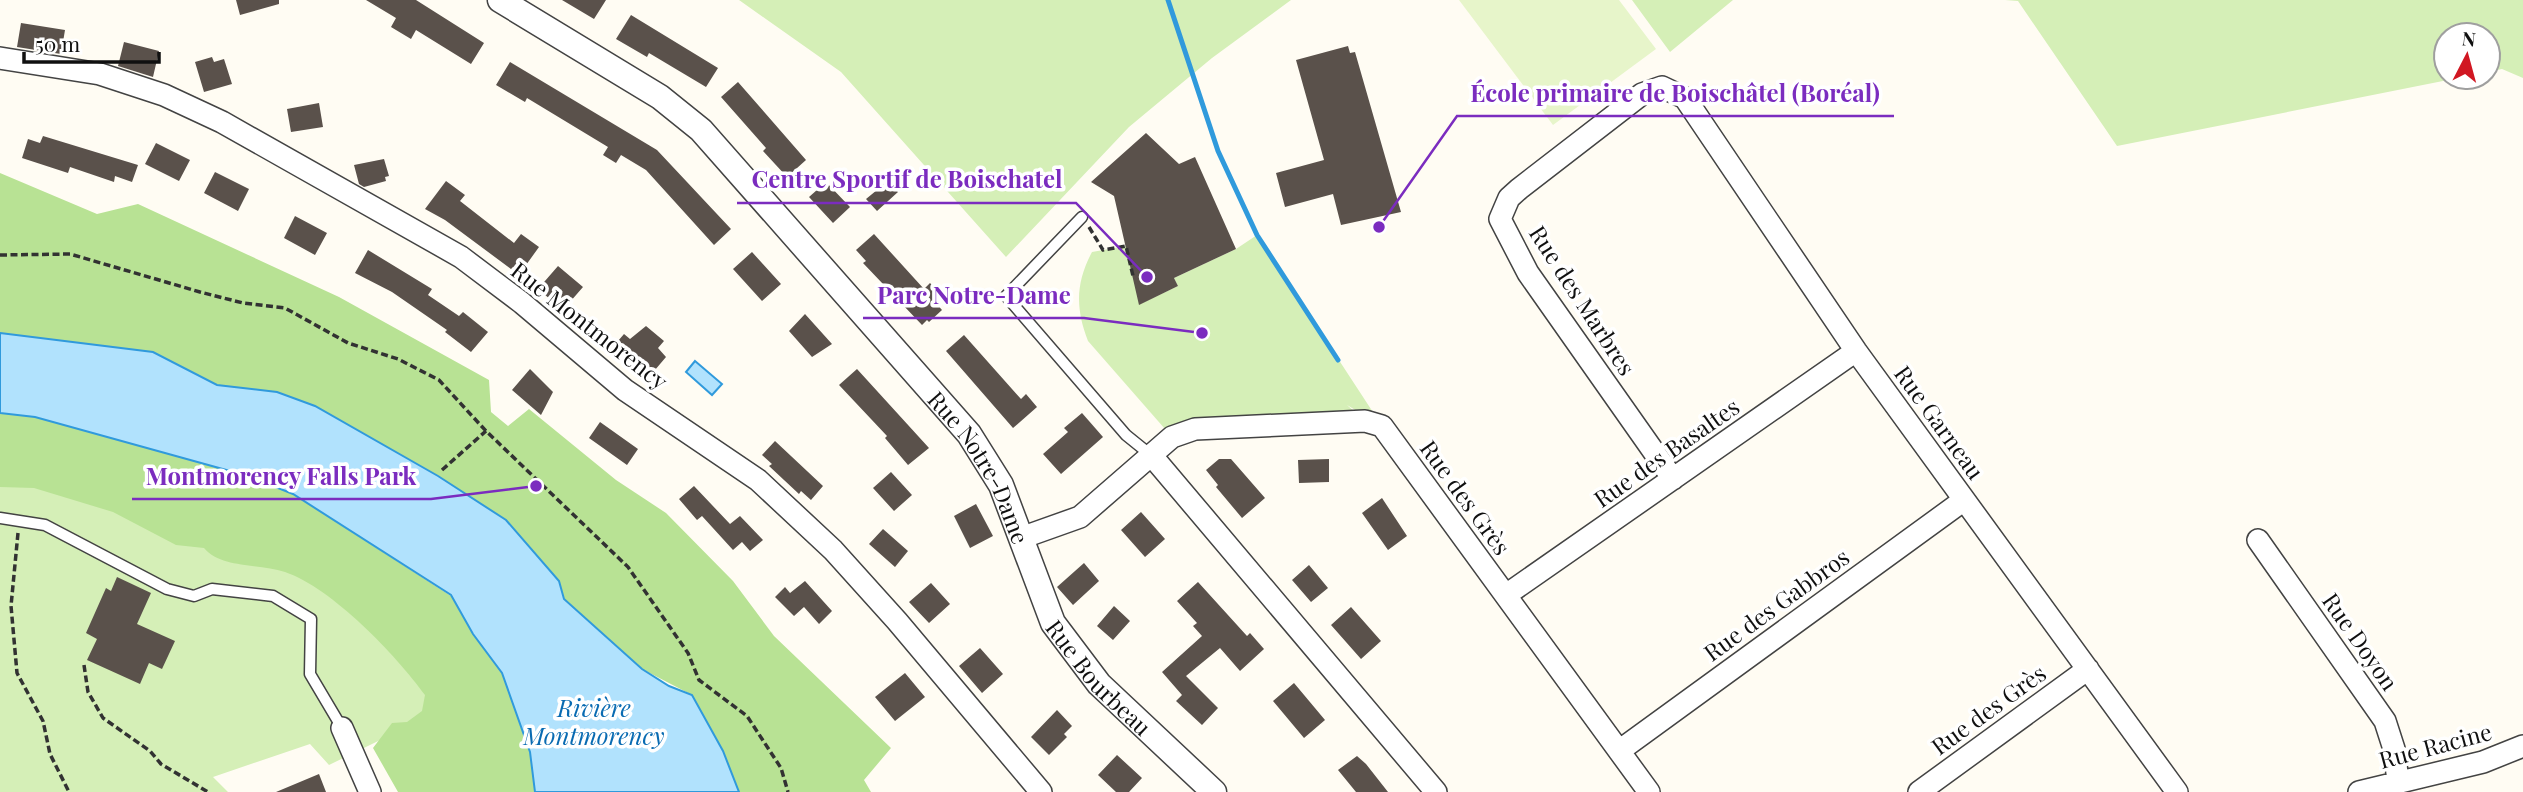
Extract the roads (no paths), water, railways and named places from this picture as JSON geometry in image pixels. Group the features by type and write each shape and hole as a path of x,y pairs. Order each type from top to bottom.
{"street":[{"name":"Rue Notre-Dame","path":"500,0 660,97 701,130 969,434 1001,485 1021,538 1080,517 1152,456"},
{"name":"Rue Montmorency","path":"0,58 100,74 164,95 222,122 461,257 522,303 625,390 758,480 833,550 897,621 1041,792"},
{"name":"Rue Garneau","path":"1662,87 1685,98 1856,351 2177,792"},
{"name":"Rue des Marbres","path":"1662,87 1642,94 1519,189 1509,198 1500,219 1523,265 1673,479"},
{"name":"Rue des Basaltes","path":"1506,595 1856,351"},
{"name":"Rue des Grès","path":"1152,456 1172,438 1195,429 1365,421 1382,426 1649,792"},
{"path":"1152,456 1436,792"},
{"name":"Rue des Gabbros","path":"1619,751 1964,500"},
{"name":"Rue Bourbeau","path":"1021,538 1054,623 1099,684 1214,792"},
{"name":"Rue Doyon","path":"2258,540 2385,721 2394,749 2398,782"},
{"name":"Rue des Grès","path":"1919,792 2088,669"},
{"path":"342,728 370,792"},
{"name":"Rue Racine","path":"2359,792 2483,762 2523,746"}],"lane":[{"path":"1082,217 1006,296 1126,435 1152,456"},
{"path":"0,518 44,525 167,589 194,596 212,589 273,596 299,609 311,620 310,674 342,728"}],"water":[{"name":"Rivière Montmorency","path":"0,333 153,352 217,385 277,392 315,406 438,476 506,520 559,581 564,599 642,669 669,686 692,695 723,751 739,792 535,792 530,752 502,673 473,634 451,595 293,494 248,476 35,417 0,413"},
{"path":"695,361 722,384 712,395 686,372"}],"waterway":[{"path":"1168,0 1218,151 1257,235 1338,360"}],"place":[{"name":"École primaire de Boischâtel (Boréal)","path":"1379,227"},
{"name":"Centre Sportif de Boischatel","path":"1147,277"},
{"name":"Parc Notre-Dame","path":"1202,333"},
{"name":"Montmorency Falls Park","path":"536,486"}]}
